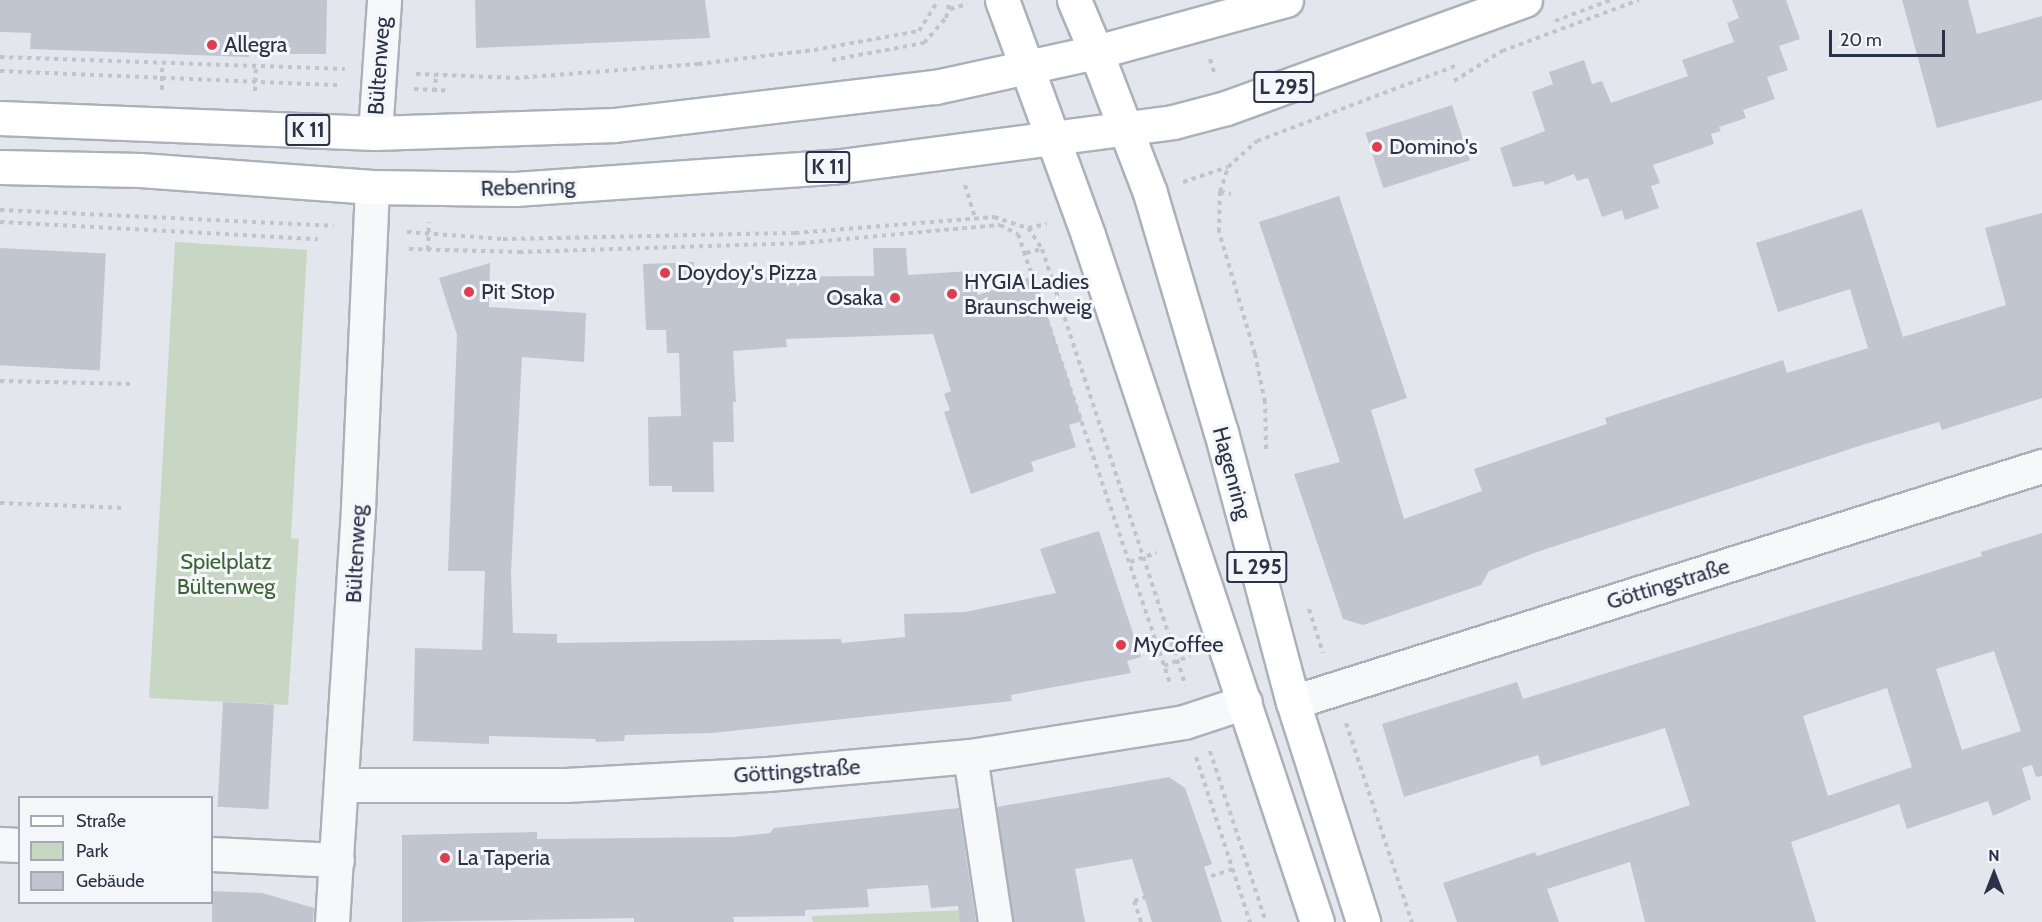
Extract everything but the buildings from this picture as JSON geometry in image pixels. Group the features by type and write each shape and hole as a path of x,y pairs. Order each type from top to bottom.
{"main road":[{"path":"1002,0 1027,68"},
{"path":"1074,0 1096,52 1286,0"},
{"name":"L 295","path":"1054,140 1126,130 1226,108 1525,0"},
{"name":"K 11","path":"0,118 375,133 615,126 918,90 1096,52"},
{"name":"L 295","path":"1096,52 1126,130"},
{"name":"L 295","path":"1027,68 1054,140 1245,702 1317,922"},
{"name":"Hagenring","path":"1126,130 1150,193 1221,432 1293,702 1363,922"},
{"name":"Rebenring","path":"0,167 151,170 372,186 515,189 833,167 1054,140"}],"street":[{"name":"Bültenweg","path":"375,133 384,0"},
{"name":"Bültenweg","path":"332,922 343,785 372,186"},
{"name":"Göttingstraße","path":"1293,702 2042,466"},
{"name":"Göttingstraße","path":"343,785 565,785 768,774 970,756 1198,716 1245,702"},
{"path":"970,756 995,922"},
{"path":"0,844 18,845"},
{"path":"213,854 337,860"}],"path":[{"path":"415,74 515,78 627,71 814,50 919,31 938,0"},
{"path":"824,61 924,43 938,31 950,9 950,0"},
{"path":"1454,81 1502,51 1639,0"},
{"path":"901,36 905,47"},
{"path":"0,57 346,69"},
{"path":"162,63 162,77"},
{"path":"255,80 256,66"},
{"path":"0,71 255,80 457,91"},
{"path":"1237,156 1228,167 1220,192 1220,232 1265,402 1266,454"},
{"path":"1220,192 1231,194"},
{"path":"0,210 371,228 503,238 795,233 994,217 1015,222 1028,228 1042,249 1174,662 1198,716"},
{"path":"957,219 959,228"},
{"path":"0,222 318,238"},
{"path":"409,249 519,252 801,243 1000,225 1018,234 1171,686"},
{"path":"1026,253 1042,249"},
{"path":"0,381 132,384"},
{"path":"0,503 125,508"},
{"path":"1130,562 1156,553"},
{"path":"1307,604 1412,922"},
{"path":"1164,666 1190,656"},
{"path":"1210,751 1266,922"},
{"path":"1196,756 1250,922"},
{"path":"1141,922 1134,901 1233,869"}],"green space":[{"name":"Spielplatz Bültenweg","path":"175,242 307,250 291,538 299,539 288,705 149,698"},
{"path":"969,910 971,922 813,922 811,916"}],"place":[{"name":"Allegra","path":"212,45"},
{"name":"Domino's","path":"1377,147"},
{"name":"Doydoy's Pizza","path":"665,273"},
{"name":"Pit Stop","path":"469,292"},
{"name":"HYGIA Ladies Braunschweig","path":"952,294"},
{"name":"Osaka","path":"895,298"},
{"name":"MyCoffee","path":"1121,645"},
{"name":"La Taperia","path":"445,858"}]}
